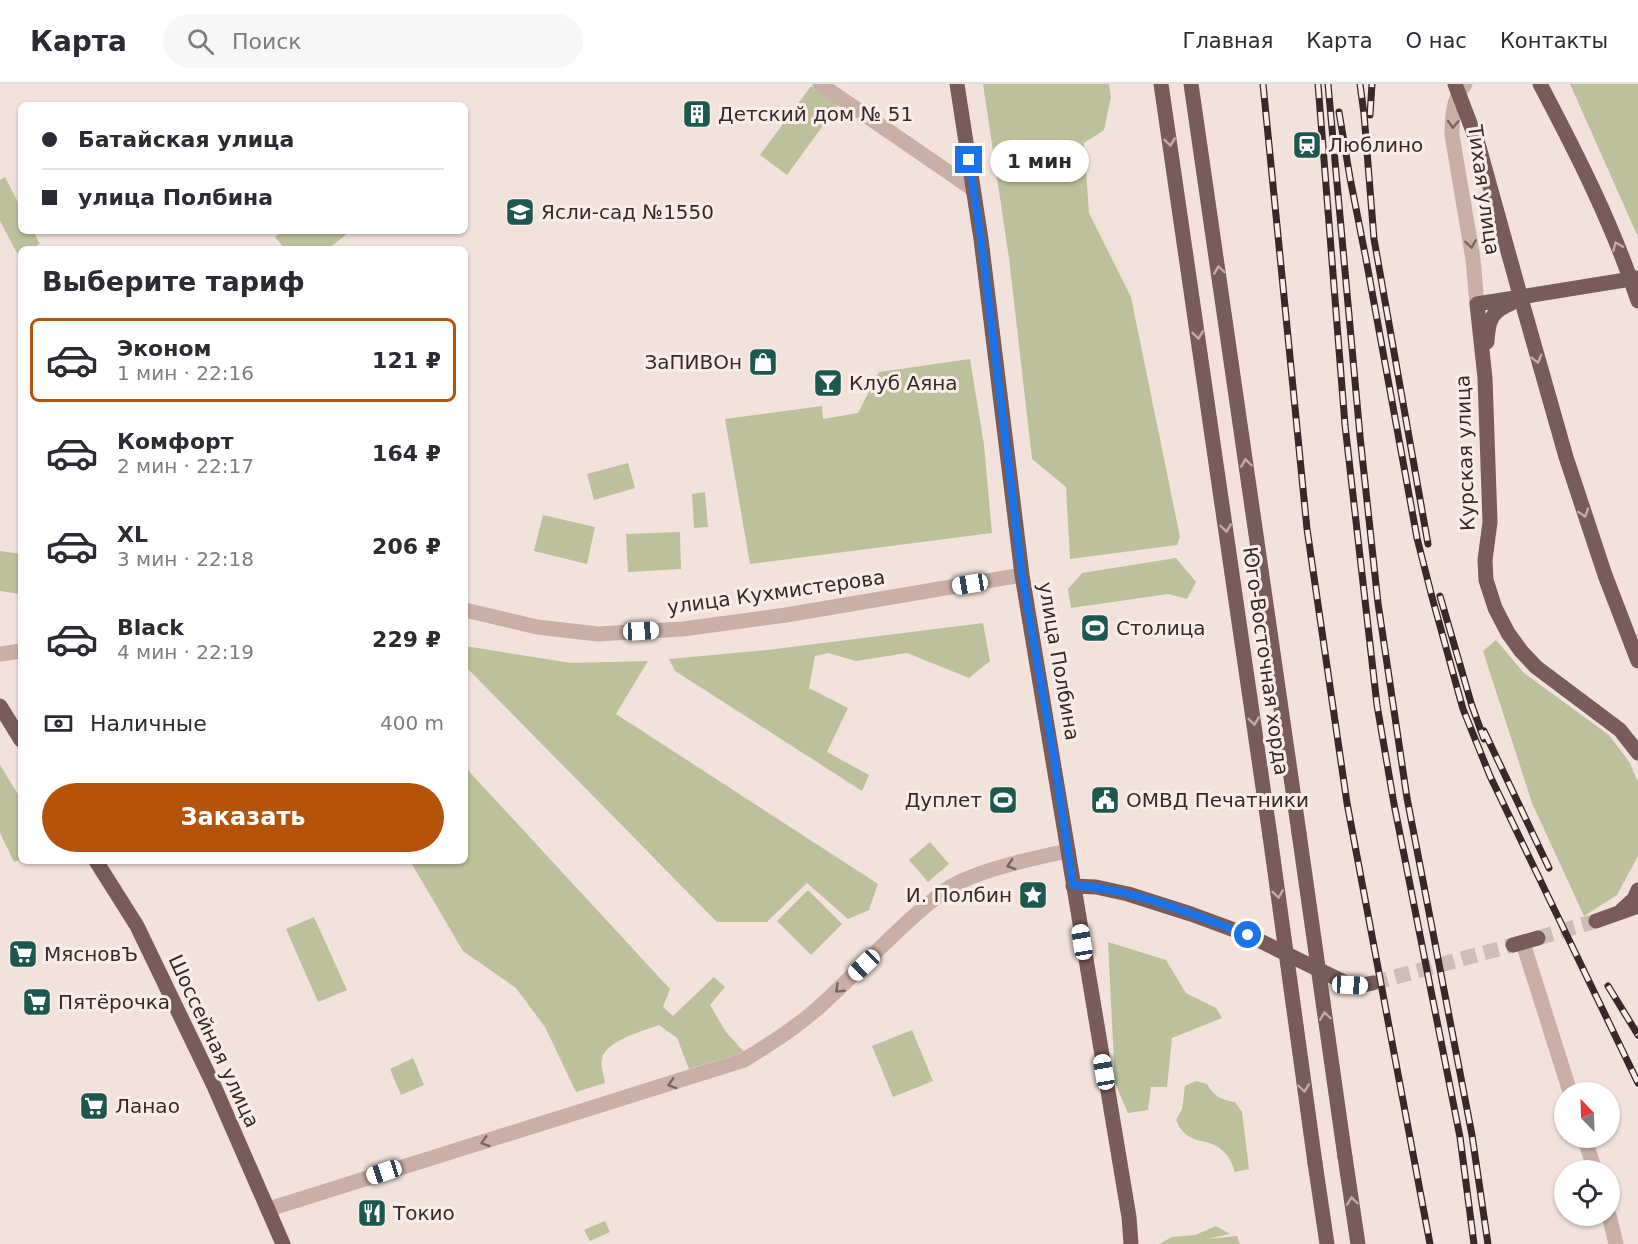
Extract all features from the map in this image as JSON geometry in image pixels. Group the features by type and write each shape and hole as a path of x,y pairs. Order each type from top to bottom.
{"main road":[{"name":"улица Полбина","path":"957,84 973,189 1022,575 1129,1217 1131,1244"},
{"name":"Юго-Восточная хорда","path":"1161,84 1327,1244"},
{"name":"Юго-Восточная хорда","path":"1191,84 1358,1244"},
{"path":"1455,84 1479,147 1543,383 1566,457 1605,575 1638,661"},
{"path":"1540,84 1575,149 1604,214 1638,301"},
{"path":"1477,304 1638,278"},
{"path":"1485,378 1487,337 1493,314 1508,304 1524,298"},
{"name":"Курская улица","path":"1477,304 1485,378 1490,522 1485,560 1486,580 1495,608 1508,633 1536,667 1620,730 1638,753"},
{"path":"0,706 18,735"},
{"name":"Шоссейная улица","path":"98,864 136,926 214,1086 283,1244"},
{"path":"1073,885 1128,894 1248,935 1350,985 1373,983"},
{"path":"1620,912 1634,899 1638,890"},
{"path":"1596,921 1638,906"},
{"path":"1518,944 1538,938"}],"street":[{"path":"820,84 973,189"},
{"name":"Тихая улица","path":"1465,84 1455,104 1452,135 1471,249 1477,304"},
{"name":"улица Кухмистерова","path":"468,611 537,627 598,634 683,629 786,615 1022,575"},
{"path":"0,654 18,651"},
{"path":"269,1209 744,1060 780,1038 809,1016 914,916 949,888 1003,867 1068,851"},
{"path":"1518,944 1566,1082"},
{"path":"1612,1226 1616,1244"}],"green space":[{"path":"983,84 1109,84 1111,97 1104,130 1084,143 1089,213 1131,297 1180,537 1177,545 1070,559 1066,487 1032,459 1009,258"},
{"path":"1570,84 1638,84 1638,237"},
{"path":"811,86 838,105 787,175 760,155"},
{"path":"5,177 18,202 18,234 35,234 40,244 18,246 18,255 0,221 0,180"},
{"path":"278,234 347,234 332,246 282,246 275,237"},
{"path":"970,359 984,445 992,533 750,564 725,419 822,406 823,419 858,413 879,372"},
{"path":"628,463 635,488 594,500 587,474"},
{"path":"705,492 708,527 694,528 692,494"},
{"path":"543,515 595,527 587,564 534,551"},
{"path":"680,532 681,569 628,572 626,534"},
{"path":"0,551 18,554 18,594 0,591"},
{"path":"1176,558 1196,582 1187,599 1168,594 1071,608 1068,589 1082,573"},
{"path":"983,623 990,661 969,678 907,653 856,661 828,653 815,656 809,688 848,708 827,752 869,775 862,791 675,671 669,659 767,650"},
{"path":"1496,640 1524,673 1609,735 1630,763 1638,782 1638,856 1617,895 1584,916 1532,803 1483,651"},
{"path":"468,646 571,663 648,661 616,714 878,884 869,910 848,919 807,883 767,922 717,922 468,669"},
{"path":"0,765 18,794 18,860 14,862 0,833"},
{"path":"468,770 670,989 663,1007 673,1016 714,977 725,987 710,1005 726,1032 744,1052 689,1069 677,1038 659,1025 627,1037 611,1046 602,1058 605,1083 576,1092 545,1027 516,988 463,951 412,864 468,864"},
{"path":"930,842 949,864 928,882 909,860"},
{"path":"808,890 842,924 811,955 777,921"},
{"path":"314,917 347,990 318,1002 286,929"},
{"path":"1108,942 1166,960 1186,993 1216,1008 1222,1018 1172,1038 1167,1087 1151,1087 1148,1110 1128,1113 1115,1083"},
{"path":"912,1030 933,1081 893,1097 872,1046"},
{"path":"413,1058 424,1085 401,1095 390,1069"},
{"path":"1196,1081 1207,1084 1218,1097 1235,1102 1242,1112 1249,1169 1235,1172 1227,1156 1219,1148 1186,1135 1181,1129 1176,1120 1182,1109 1185,1086"},
{"path":"605,1221 610,1232 590,1241 584,1230"},
{"path":"1216,1226 1230,1234 1207,1239 1237,1236 1240,1244 1159,1244 1172,1237 1195,1235"}],"tunnel":[{"path":"1538,938 1596,921"},
{"path":"1373,983 1513,945"}],"railway":[{"path":"1263,84 1307,529 1347,803 1430,1244"},
{"path":"1318,84 1345,425 1377,705 1394,804 1460,1137 1474,1244"},
{"path":"1328,84 1360,436 1378,603 1407,798 1472,1135 1488,1244"},
{"path":"1360,84 1374,239 1428,544"},
{"path":"1370,115 1372,84"},
{"path":"1339,112 1417,538 1463,709 1490,776 1638,1083"},
{"path":"1440,596 1484,739"},
{"path":"1484,731 1549,868"},
{"path":"1608,986 1638,1035"}],"place":[{"name":"Детский дом № 51","path":"697,114"},
{"name":"Люблино","path":"1307,145"},
{"name":"Ясли-сад №1550","path":"520,212"},
{"name":"ЗаПИВОн","path":"763,362"},
{"name":"Клуб Аяна","path":"828,383"},
{"name":"Столица","path":"1095,628"},
{"name":"Дуплет","path":"1003,800"},
{"name":"ОМВД Печатники","path":"1105,800"},
{"name":"И. Полбин","path":"1033,895"},
{"name":"МясновЪ","path":"23,954"},
{"name":"Пятёрочка","path":"37,1002"},
{"name":"Ланао","path":"94,1106"},
{"name":"Токио","path":"372,1213"}],"route":[{"path":"969,160 981,239 1022,575 1053,752 1073,885 1128,894 1248,935"}]}
